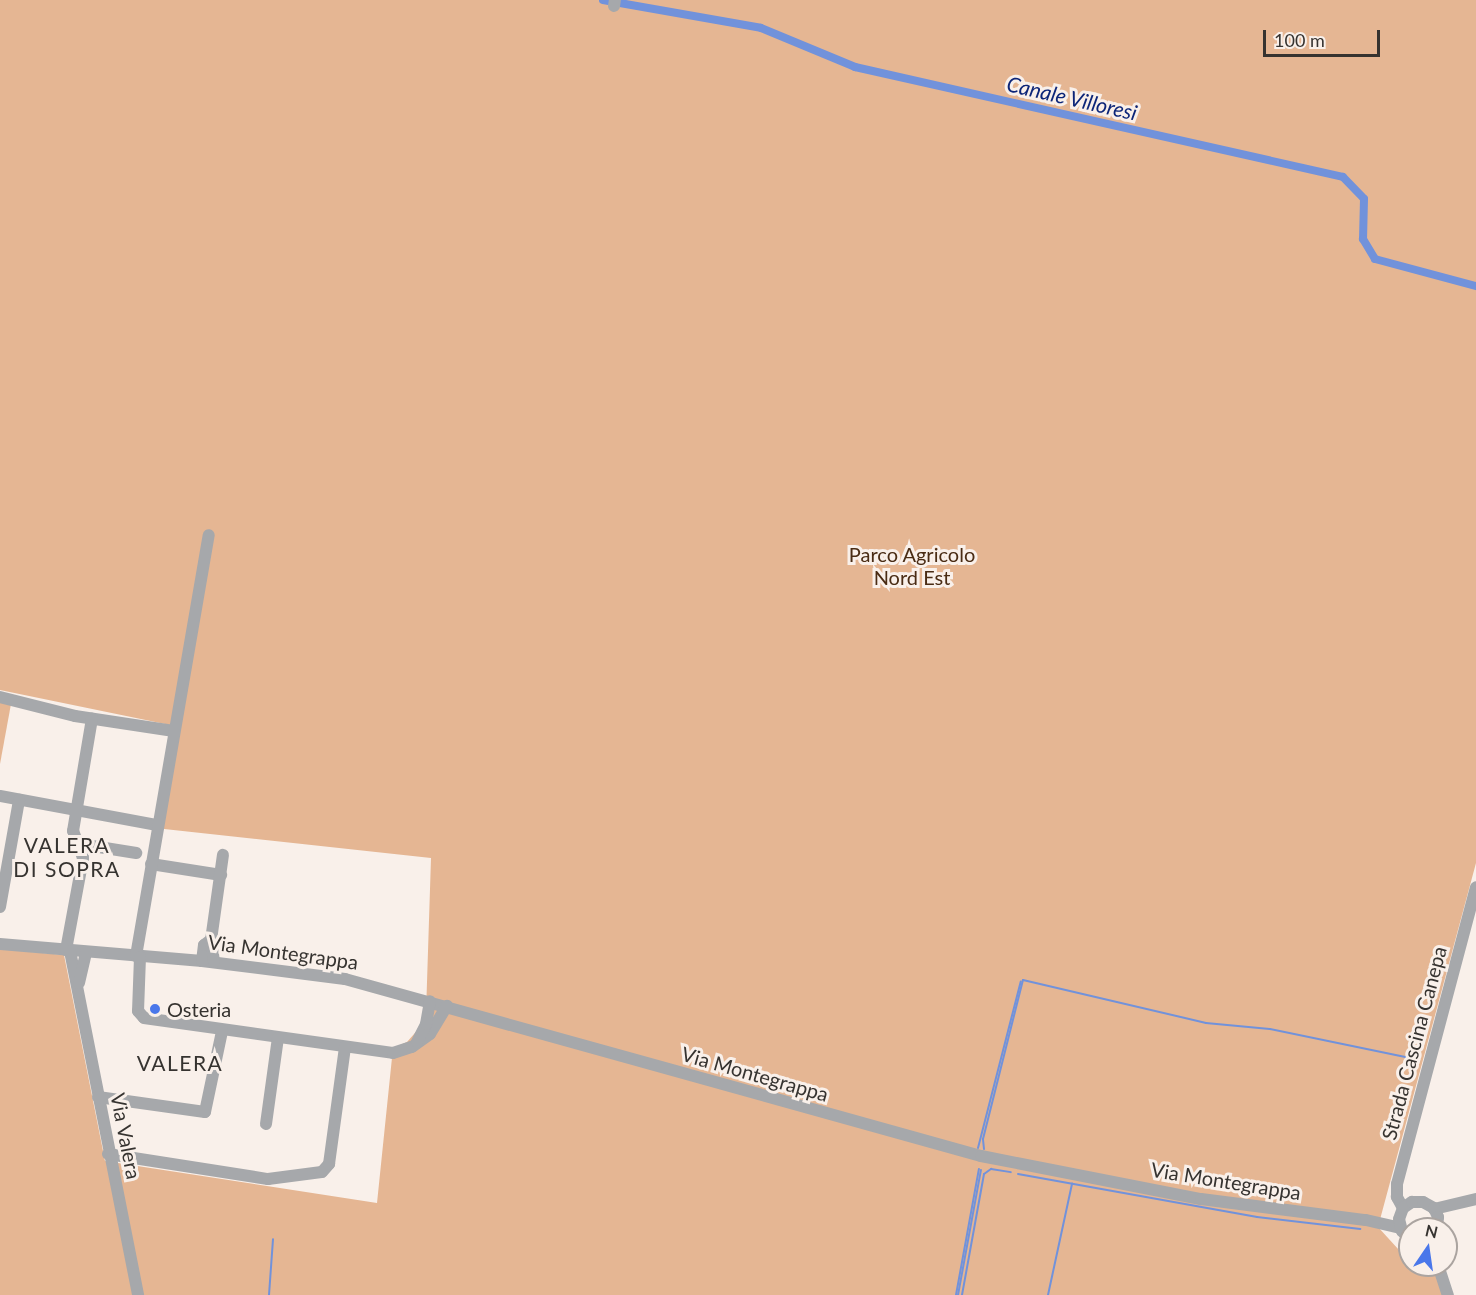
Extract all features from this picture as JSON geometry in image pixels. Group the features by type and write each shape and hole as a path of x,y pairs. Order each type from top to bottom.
{"street":[{"path":"209,535 151,864 138,957 139,1016 222,1030 393,1053 415,1045 435,1029 447,1006"},
{"path":"0,697 92,719 174,731"},
{"path":"68,951 83,858 80,844 73,833 92,719"},
{"path":"0,796 158,825"},
{"path":"0,907 19,800"},
{"path":"80,844 136,853"},
{"path":"208,962 223,855"},
{"path":"151,864 221,875"},
{"name":"Strada Cascina Canepa","path":"1401,1217 1402,1210 1397,1197 1396,1184 1476,887"},
{"name":"Via Montegrappa","path":"0,944 208,962 333,976 430,1001 989,1158 1244,1206 1366,1220 1398,1228"},
{"name":"Via Valera","path":"68,951 79,983 108,1154 138,1295"},
{"name":"Via Valera","path":"79,983 86,953"},
{"path":"415,1045 425,1028 430,1001"},
{"path":"98,1097 205,1112 222,1030"},
{"path":"266,1124 278,1038"},
{"path":"108,1154 268,1179 320,1173 328,1164 345,1047"},
{"name":"Via Montegrappa","path":"1366,1220 1402,1210 1420,1201 1434,1209"},
{"path":"1435,1217 1434,1209 1471,1201"},
{"path":"1450,1217 1471,1201"},
{"path":"1441,1277 1448,1295"}],"green space":[{"name":"Parco Agricolo Nord Est","path":"0,0 1476,0 1476,863 1378,1227 1398,1249 1398,1277 1438,1277 1446,1295 0,1295 0,949 64,955 105,1161 377,1203 393,1048 407,1042 422,1025 426,1013 431,858 155,828 170,725 0,690"},
{"path":"0,701 11,704 0,764"}],"waterway":[{"name":"Canale Villoresi","path":"603,0 761,28 855,67 1343,177 1364,199 1363,239 1375,259 1476,286"},
{"path":"984,1149 983,1139 1023,980 1206,1023 1270,1029 1415,1059"},
{"path":"978,1148 1021,981"},
{"path":"956,1295 979,1169"},
{"path":"962,1295 984,1174 991,1169 1011,1172"},
{"path":"958,1295 981,1170"},
{"path":"1018,1174 1257,1217 1360,1229"},
{"path":"1048,1295 1072,1184"},
{"path":"269,1295 273,1239"}],"place":[{"name":"Osteria","path":"155,1009"}],"district":[{"name":"VALERA DI SOPRA","path":"67,857"},
{"name":"VALERA","path":"180,1063"}]}
